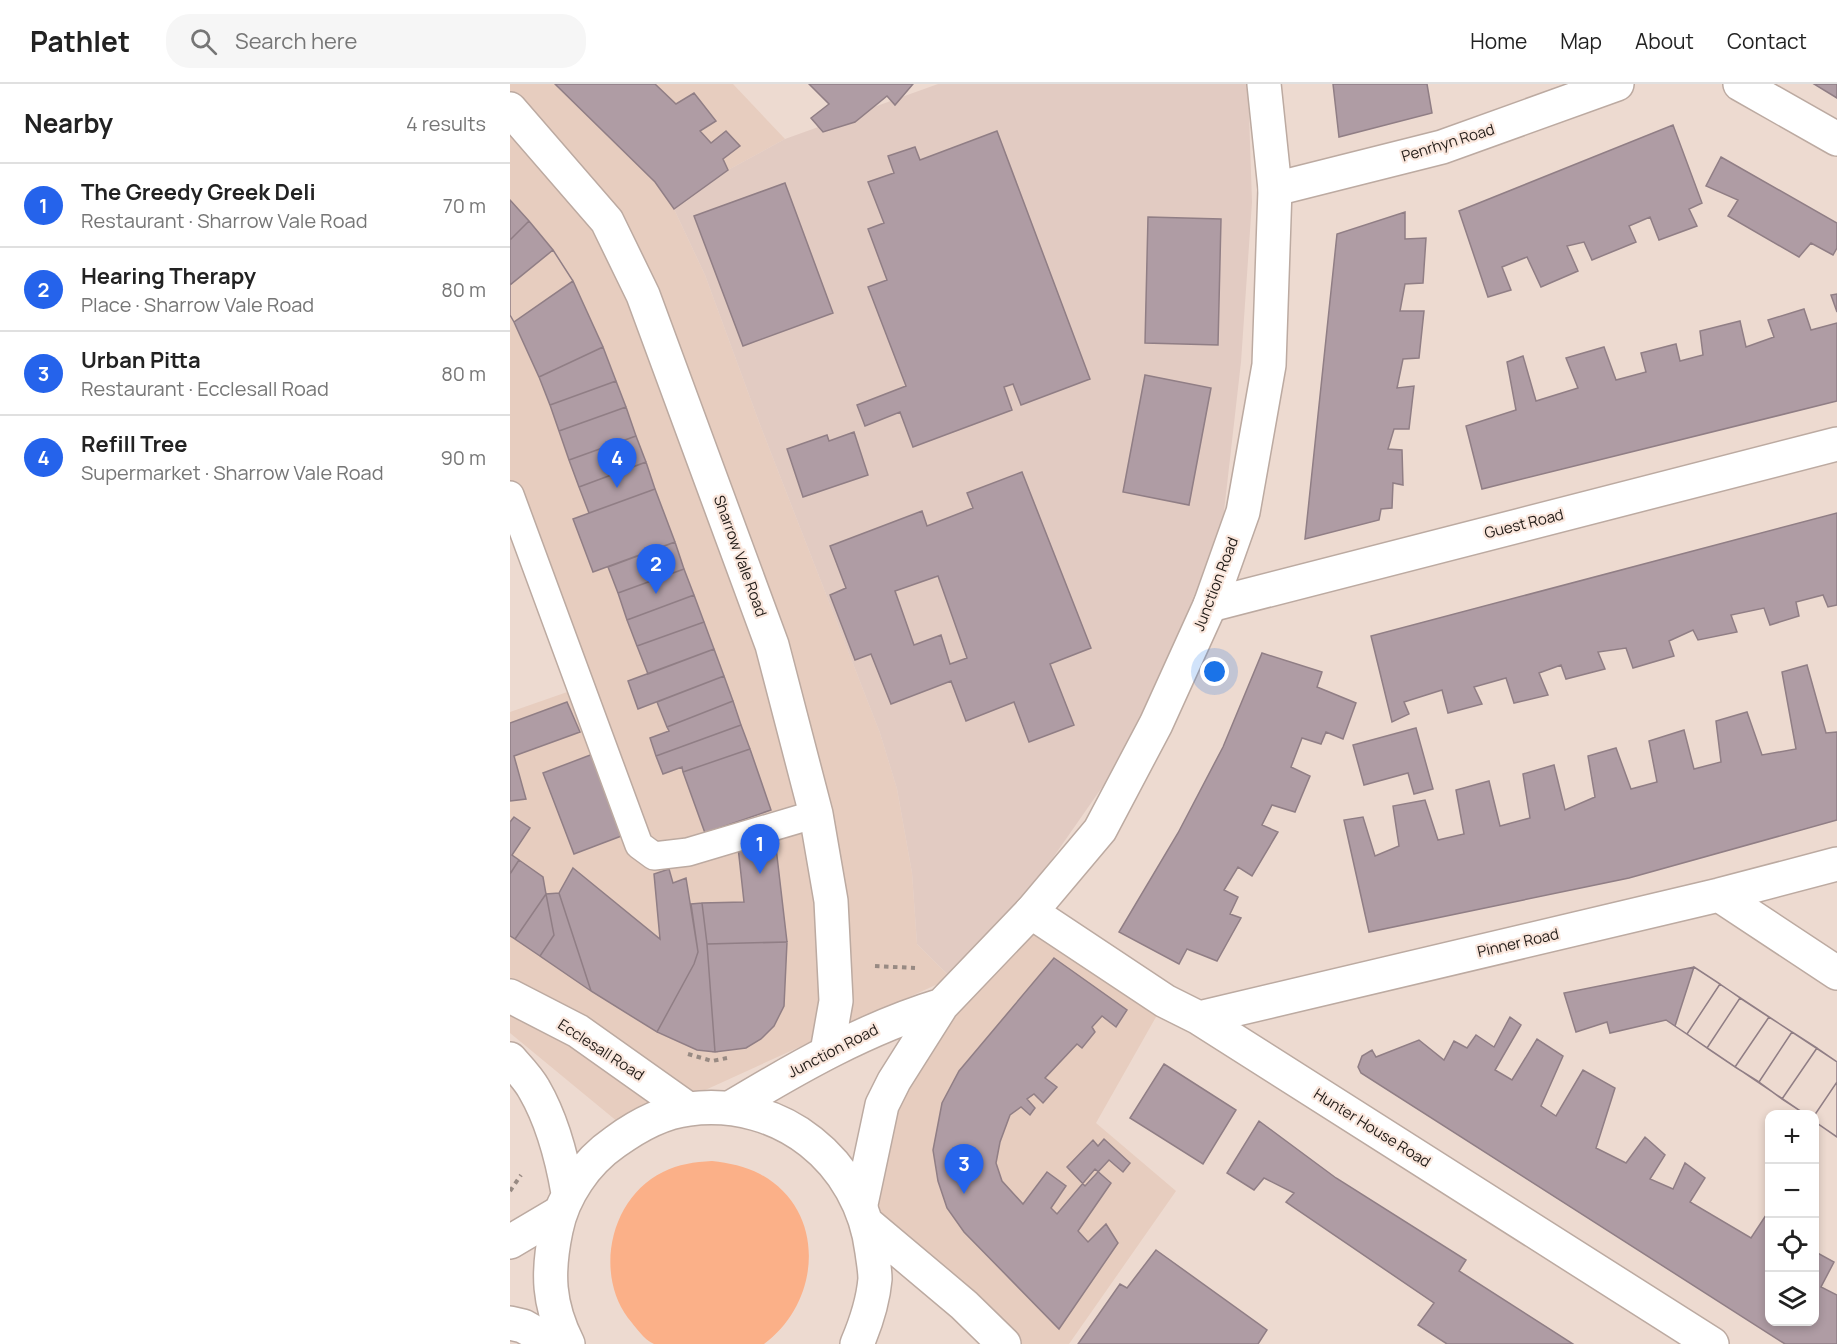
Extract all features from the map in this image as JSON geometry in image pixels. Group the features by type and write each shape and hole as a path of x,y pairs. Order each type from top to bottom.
{"street":[{"name":"Junction Road","path":"865,1215 882,1105 894,1081 942,1005 1031,912 1100,830 1115,806 1156,724 1210,605 1243,512 1269,365 1275,189 1264,84"},
{"name":"Penrhyn Road","path":"1275,189 1442,147 1617,84"},
{"path":"1740,84 1837,139"},
{"name":"Sharrow Vale Road","path":"510,109 607,221 643,295 772,645 816,814 831,901 836,1001 827,1053"},
{"name":"Guest Road","path":"1210,605 1837,444"},
{"name":"Pinner Road","path":"1199,1018 1719,895 1837,864"},
{"path":"1719,895 1837,973"},
{"name":"Hunter House Road","path":"1031,912 1165,1001 1199,1018 1712,1344"},
{"name":"Ecclesall Road","path":"510,996 578,1031 688,1109"},
{"name":"Junction Road","path":"730,1108 827,1053 895,1019 942,1005"},
{"path":"510,1059 534,1088 563,1161 564,1203 549,1266 556,1320 568,1344"},
{"path":"510,1242 564,1203 599,1153 640,1124 688,1109 730,1108 763,1116 794,1129 821,1150 844,1175 865,1215 875,1277 867,1319 857,1344"},
{"path":"865,1215 1004,1344"},
{"path":"510,1323 523,1326 555,1344"}],"lane":[{"path":"510,495 639,845 654,856 688,852 816,814"}],"path":[{"path":"835,969 877,966 914,967 942,1005"},
{"path":"680,1052 712,1061 733,1057"}],"shaded area":[{"path":"510,84 733,84 785,139 728,170 674,209 705,275 759,422 880,733 897,789 912,873 917,944 951,978 624,1127 510,1033 510,712 573,690 510,526"},
{"path":"938,84 1248,84 1252,202 1241,362 1222,529 1142,730 1020,905 951,978 917,944 912,873 897,789 880,733 759,422 705,275 674,209 728,170 785,139"},
{"path":"1031,912 1165,1001 1096,1123 1176,1191 1069,1344 1004,1344 869,1225 882,1105"},
{"path":"712,1161 737,1165 754,1171 782,1190 797,1210 806,1233 809,1257 806,1282 797,1305 783,1326 764,1344 654,1344 628,1318 618,1300 612,1279 610,1258 613,1237 620,1217 631,1199 645,1184 675,1167"}],"building":[{"path":"555,84 655,84 676,104 694,93 716,121 700,131 711,143 726,131 740,146 723,159 728,170 674,209 655,182"},
{"path":"809,84 913,84 895,105 887,96 855,122 823,132 811,118 829,104"},
{"path":"1333,84 1427,84 1432,113 1339,137"},
{"path":"1814,84 1837,84 1837,98"},
{"path":"1673,125 1702,203 1689,209 1697,226 1659,240 1650,217 1629,226 1636,242 1592,260 1584,242 1567,246 1578,271 1541,287 1527,257 1502,267 1511,290 1488,297 1459,211"},
{"path":"997,131 1090,379 1021,405 1013,384 1004,387 1012,410 913,447 900,412 865,426 857,405 906,386 868,287 887,280 868,229 884,223 868,182 894,173 888,156 915,147 920,160"},
{"path":"1721,157 1837,223 1837,248 1833,255 1811,243 1799,257 1728,216 1738,200 1706,186"},
{"path":"785,183 833,313 743,346 694,216"},
{"path":"510,200 529,221 510,240"},
{"path":"1405,212 1405,239 1426,238 1423,283 1405,284 1400,311 1424,311 1419,358 1403,359 1397,388 1414,386 1409,429 1394,429 1388,449 1402,450 1403,485 1393,483 1392,508 1381,509 1379,520 1305,539 1337,234"},
{"path":"1148,217 1221,219 1218,345 1145,343"},
{"path":"529,221 553,250 510,285 510,240"},
{"path":"553,250 573,281 514,322 510,315 510,285"},
{"path":"553,250 573,281 514,322 510,315 510,285"},
{"path":"573,281 603,347 539,377 514,322"},
{"path":"1837,294 1837,312 1831,295"},
{"path":"1804,309 1811,330 1837,323 1837,401 1482,489 1466,426 1516,410 1507,362 1523,356 1536,401 1578,388 1566,358 1604,347 1616,380 1646,372 1641,353 1676,344 1680,361 1703,355 1700,331 1740,321 1746,347 1774,337 1768,320"},
{"path":"603,347 616,381 550,405 539,377"},
{"path":"1145,375 1211,388 1189,505 1123,492"},
{"path":"616,381 626,407 559,431 550,405"},
{"path":"626,407 636,436 569,460 559,431"},
{"path":"854,432 868,475 803,497 787,449 827,435 829,441"},
{"path":"636,436 646,462 579,487 569,460"},
{"path":"646,462 655,489 589,513 579,487"},
{"path":"1022,472 1091,648 1050,664 1074,725 1029,742 1014,702 966,721 951,681 891,704 871,654 855,660 830,595 846,588 830,546 922,511 927,526 973,508 967,493","holes":["938,576 967,658 950,664 941,635 914,645 895,591"]},
{"path":"655,489 675,542 593,572 573,519"},
{"path":"1837,513 1837,605 1828,607 1823,595 1796,602 1799,616 1770,625 1764,608 1731,615 1737,632 1698,640 1693,630 1669,641 1674,656 1633,668 1626,648 1598,652 1605,669 1566,679 1561,665 1539,673 1548,695 1514,703 1506,678 1474,687 1482,704 1448,713 1442,690 1404,702 1409,714 1392,722 1371,636"},
{"path":"675,542 684,569 618,593 608,567"},
{"path":"684,569 694,595 627,620 618,593"},
{"path":"694,595 704,622 637,646 627,620"},
{"path":"704,622 714,649 648,674 637,646"},
{"path":"714,649 724,676 638,709 628,681"},
{"path":"1262,653 1322,672 1317,687 1356,703 1343,739 1326,732 1321,744 1302,738 1291,767 1310,776 1295,812 1272,805 1262,825 1278,832 1252,876 1238,867 1224,890 1238,897 1230,914 1241,918 1217,961 1187,949 1179,964 1119,932 1178,833 1223,747"},
{"path":"1807,665 1826,733 1837,732 1837,820 1629,878 1369,932 1344,820 1363,817 1375,856 1399,846 1393,806 1425,800 1438,840 1464,834 1456,790 1489,781 1500,826 1530,818 1523,774 1554,765 1565,810 1595,797 1588,756 1616,748 1631,789 1657,782 1649,741 1684,730 1694,769 1721,762 1716,721 1747,712 1762,755 1796,749 1782,672"},
{"path":"724,676 733,701 667,727 657,702"},
{"path":"733,701 741,725 656,756 650,738 669,731 667,727"},
{"path":"567,702 580,732 514,756 526,799 510,801 510,723"},
{"path":"741,725 750,749 683,772 682,767 663,774 656,756"},
{"path":"1416,728 1433,789 1414,794 1408,773 1364,785 1353,745"},
{"path":"750,749 771,810 705,833 683,772"},
{"path":"593,754 624,835 574,854 543,773"},
{"path":"514,817 530,828 512,855 519,860 510,874 510,822"},
{"path":"775,839 787,942 707,944 702,903 744,902 738,847"},
{"path":"519,860 543,877 546,894 515,939 510,936 510,874"},
{"path":"573,868 660,939 654,874 669,869 673,883 686,878 698,952 694,964 657,1032 591,991 559,893"},
{"path":"559,893 591,991 540,956 554,935 546,894"},
{"path":"546,894 554,935 540,956 515,939"},
{"path":"702,903 715,1052 697,1050 657,1032 694,964 698,952 691,904"},
{"path":"787,942 784,1006 774,1026 761,1039 746,1048 715,1052 707,944"},
{"path":"1054,958 1127,1010 1116,1027 1102,1016 1092,1027 1095,1032 1082,1048 1077,1044 1045,1078 1057,1087 1043,1103 1034,1094 1027,1099 1035,1108 1030,1115 1021,1107 1010,1115 1000,1142 996,1163 1002,1181 1023,1204 1047,1172 1066,1186 1051,1208 1057,1214 1095,1169 1111,1183 1078,1231 1088,1242 1106,1224 1118,1243 1059,1329 964,1232 947,1208 938,1181 933,1150 942,1103 959,1071"},
{"path":"1694,967 1837,1062 1837,1137 1819,1124 1819,1110 1799,1110 1666,1020 1610,1033 1607,1022 1576,1032 1564,993"},
{"path":"1694,967 1720,984 1687,1034 1675,1026"},
{"path":"1720,984 1740,998 1707,1048 1687,1034"},
{"path":"1740,998 1769,1017 1735,1067 1707,1048"},
{"path":"1510,1017 1521,1025 1495,1070 1512,1080 1537,1039 1563,1056 1541,1106 1556,1116 1583,1070 1615,1088 1596,1148 1626,1163 1645,1137 1665,1155 1650,1179 1673,1189 1685,1163 1705,1178 1690,1202 1751,1238 1765,1217 1765,1326 1819,1326 1819,1254 1834,1262 1821,1287 1837,1295 1837,1344 1785,1344 1361,1073 1358,1067 1362,1056 1372,1050 1376,1057 1419,1040 1444,1060 1454,1041 1467,1048 1476,1035 1494,1047"},
{"path":"1769,1017 1792,1032 1759,1082 1735,1067"},
{"path":"1792,1032 1817,1048 1782,1099 1759,1082"},
{"path":"1817,1048 1837,1062 1837,1082 1818,1110 1799,1110 1782,1099"},
{"path":"1164,1064 1236,1110 1203,1164 1130,1118"},
{"path":"1837,1082 1837,1137 1819,1124 1818,1110"},
{"path":"1259,1121 1336,1178 1466,1260 1459,1271 1573,1344 1447,1344 1418,1325 1434,1303 1286,1202 1294,1193 1264,1178 1254,1190 1227,1173"},
{"path":"1104,1139 1130,1163 1123,1172 1109,1160 1085,1186 1067,1167 1093,1140 1098,1146"},
{"path":"1156,1250 1267,1330 1258,1344 1078,1344 1120,1284 1127,1288"}],"place":[{"name":"Refill Tree","path":"617,488"},
{"name":"Hearing Therapy","path":"656,594"},
{"name":"The Greedy Greek Deli","path":"760,874"},
{"name":"Urban Pitta","path":"964,1194"}]}
